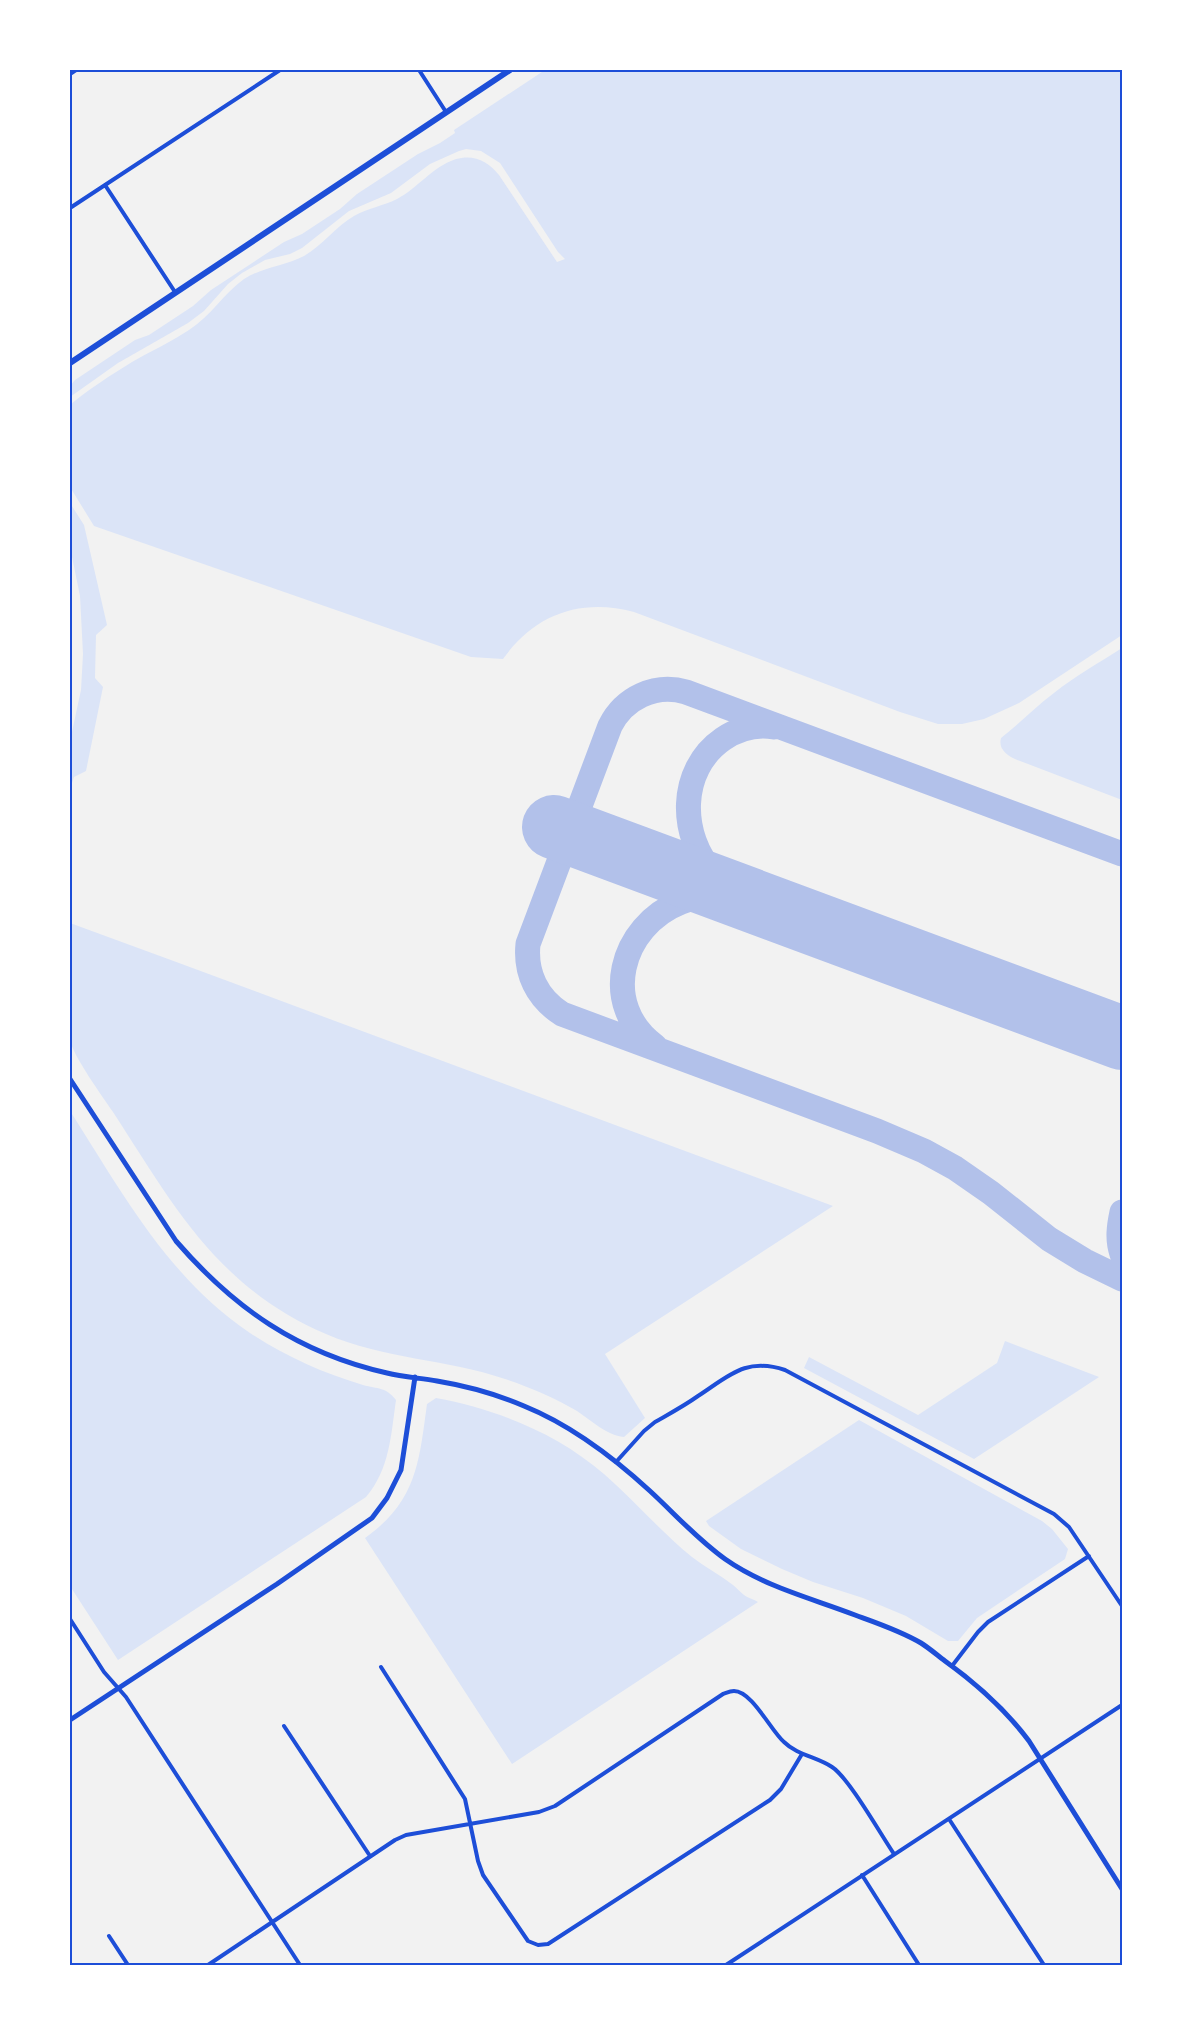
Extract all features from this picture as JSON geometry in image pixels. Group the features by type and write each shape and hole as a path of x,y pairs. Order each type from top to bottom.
{"main road":[{"path":"70,363 510,70"}],"street":[{"path":"70,74 76,70"},
{"path":"70,208 280,70"},
{"path":"420,70 446,112"},
{"path":"104,184 175,292"},
{"path":"70,1079 176,1241 218,1286 256,1316 316,1350 356,1365 469,1387 525,1406 560,1424 616,1462 650,1491 685,1526 726,1559 747,1572 794,1594 855,1615 920,1643 988,1695 1012,1718 1122,1889"},
{"path":"616,1462 644,1431 655,1422 736,1370 769,1365 785,1370 1054,1514 1069,1528 1122,1606"},
{"path":"70,1720 277,1584 372,1518 388,1498 401,1470 415,1378"},
{"path":"952,1666 988,1622 1089,1556"},
{"path":"70,1619 104,1672 119,1688 300,1965"},
{"path":"381,1667 465,1799 478,1861 483,1875 528,1941 538,1945 548,1944 770,1800 781,1789 802,1754"},
{"path":"208,1965 396,1840 406,1835 539,1812 555,1806 723,1694 734,1691 742,1693 751,1700 784,1742 802,1754 832,1767 848,1785 894,1854"},
{"path":"726,1965 1122,1706"},
{"path":"284,1726 370,1856"},
{"path":"949,1819 1044,1965"},
{"path":"862,1875 919,1965"},
{"path":"109,1936 128,1965"}],"shaded area":[{"path":"545,70 1122,70 1122,635 1019,703 984,719 962,724 938,724 900,712 634,612 614,608 596,607 561,613 530,631 516,643 503,659 471,657 94,526 70,487 70,405 116,372 189,330 244,279 304,256 347,220 397,199 447,163 469,157 485,162 490,166 499,175 557,262 565,259 558,252 500,163 481,151 466,149 430,164 391,193 349,211 302,248 290,254 265,260 242,273 228,284 204,311 188,323 118,363 70,397 70,386 75,380 135,340 149,335 193,306 211,290 284,242 302,234 340,209 357,194 418,154 440,143 455,133 454,130"},
{"path":"70,503 84,525 107,625 96,635 95,678 103,687 86,771 74,777 70,789 70,741 81,690 83,654 80,596 70,547"},
{"path":"1122,648 1122,800 1015,759 1004,751 1000,742 1001,738 1062,687"},
{"path":"70,923 833,1206 605,1354 645,1418 624,1437 605,1431 577,1411 560,1402 533,1389 505,1379 483,1372 370,1349 326,1334 288,1315 255,1293 227,1268 202,1241 178,1211 89,1076 70,1040"},
{"path":"70,1111 149,1232 171,1260 221,1311 250,1333 290,1356 333,1375 385,1391 396,1400 391,1438 385,1463 374,1486 366,1497 118,1660 70,1586"},
{"path":"1005,1341 1099,1377 974,1459 804,1368 809,1357 918,1415 997,1363"},
{"path":"436,1398 503,1416 566,1446 604,1474 692,1557 728,1581 744,1595 758,1602 512,1764 365,1538 396,1510 405,1495 418,1462 427,1404"},
{"path":"859,1420 1042,1521 1052,1529 1068,1549 1065,1559 977,1618 958,1641 948,1641 906,1616 863,1598 813,1582 782,1569 741,1549 709,1526 706,1521"}],"taxiway":[{"path":"1122,854 686,692 674,690 652,691 642,695 623,708 610,726 528,944 529,965 534,984 553,1008 562,1014 877,1131 924,1151 955,1168 991,1193 1049,1239 1085,1261 1122,1279"},
{"path":"745,896 721,881 702,859 694,841 690,823 688,804 691,785 698,768 708,752 723,739 747,728 774,727"},
{"path":"655,1046 638,1029 627,1010 623,989 624,968 631,947 643,929 660,913 690,899 717,896 753,901"},
{"path":"1122,1212 1119,1233 1122,1254"}],"runway":[{"path":"554,827 1122,1038"}]}
